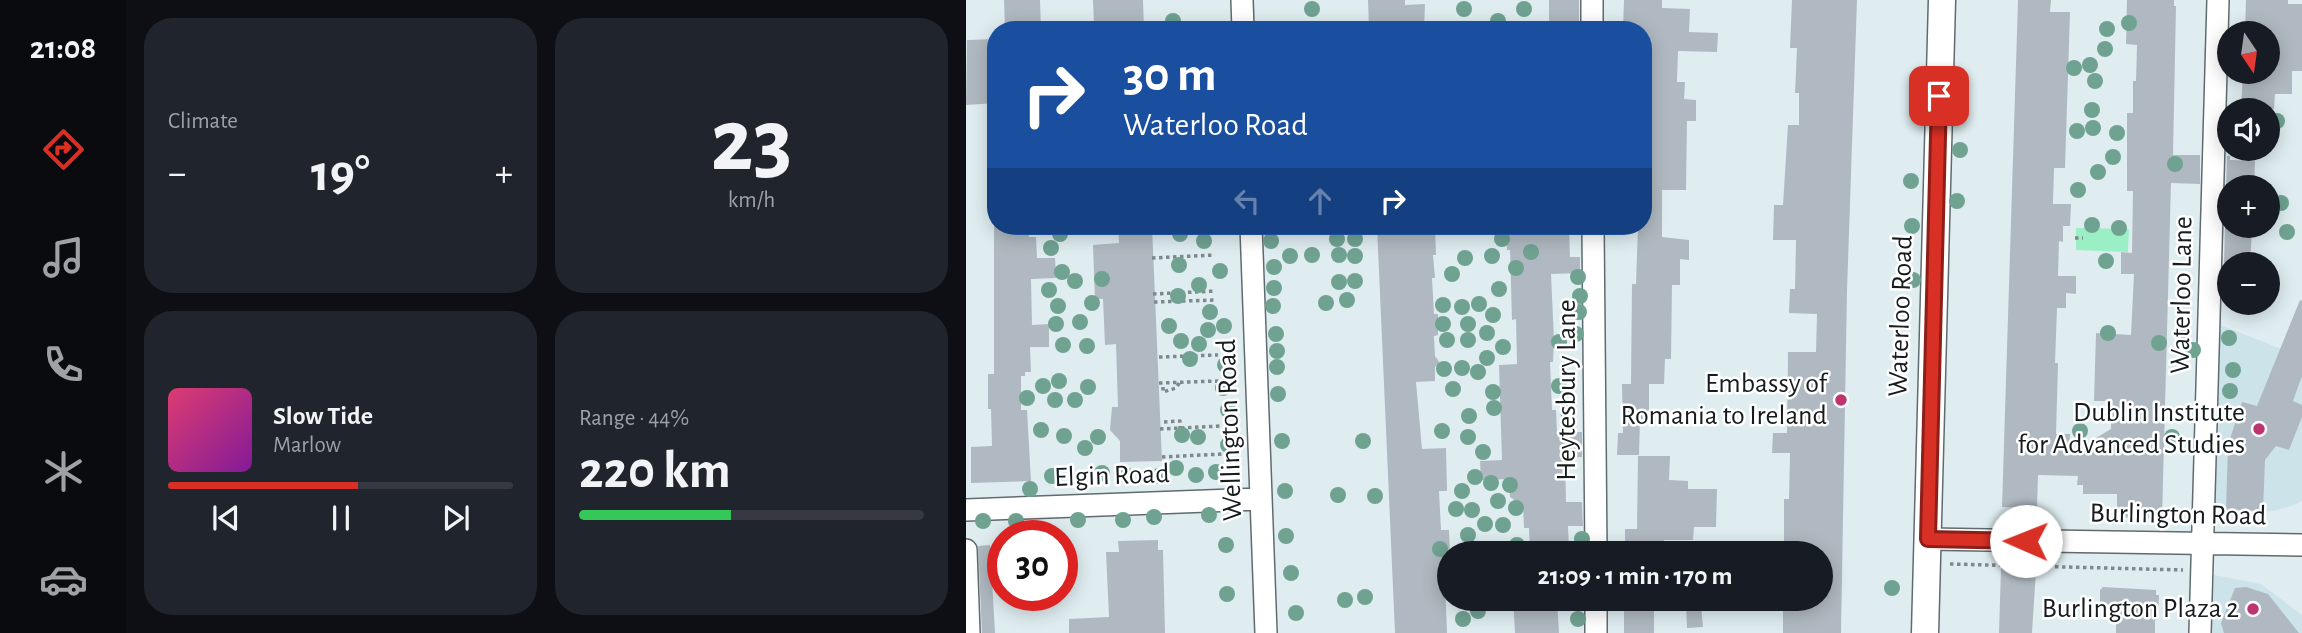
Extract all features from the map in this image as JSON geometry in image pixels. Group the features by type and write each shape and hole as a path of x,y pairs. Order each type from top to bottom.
{"street":[{"path":"1242,0 1243,21"},
{"path":"1592,0 1592,21"},
{"name":"Waterloo Road","path":"1925,633 1942,0"},
{"name":"Waterloo Lane","path":"2200,633 2218,0"},
{"name":"Wellington Road","path":"1251,235 1266,633"},
{"name":"Heytesbury Lane","path":"1593,235 1596,541"},
{"name":"Elgin Road","path":"966,510 1260,499"},
{"name":"Burlington Road","path":"1928,539 2302,545"},
{"path":"966,550 969,633"},
{"path":"1596,611 1596,633"}],"path":[{"path":"2075,238 2083,238"},
{"path":"1152,258 1215,255"},
{"path":"1153,294 1216,291"},
{"path":"1154,302 1216,300"},
{"path":"1159,357 1218,355"},
{"path":"1180,382 1172,390 1163,392 1161,385 1180,382 1219,381"},
{"path":"1164,422 1180,421 1180,428"},
{"path":"1160,429 1221,426"},
{"path":"1162,457 1222,454"},
{"path":"1950,564 2194,570"}],"shaded area":[{"name":"Dublin Institute for Advanced Studies","path":"2220,325 2302,357 2302,501 2294,505 2274,511 2212,510"},
{"name":"Burlington Plaza 2","path":"2214,575 2261,584 2302,615 2302,633 2211,633"}],"green space":[{"path":"2076,228 2129,229 2128,252 2076,250"}],"building":[{"path":"1004,0 1040,0 1041,21 1005,21"},
{"path":"1093,0 1143,0 1144,21 1094,21"},
{"path":"1368,0 1405,0 1405,5 1425,4 1424,21 1369,21"},
{"path":"1549,0 1579,0 1579,21 1549,21"},
{"path":"1624,0 1662,0 1662,8 1690,9 1689,32 1718,33 1717,52 1678,51 1677,82 1685,82 1684,99 1696,100 1696,121 1687,121 1686,190 1662,190 1662,237 1689,240 1689,260 1680,259 1680,285 1672,285 1671,359 1665,359 1664,384 1649,384 1649,419 1640,419 1639,455 1617,455 1618,433 1623,433 1622,384 1631,384 1632,284 1636,284 1638,235 1652,235 1652,21 1623,21"},
{"path":"1792,0 1857,0 1847,291 1841,633 1783,633 1783,611 1833,611 1833,541 1784,541 1784,499 1789,499 1790,453 1772,453 1773,433 1787,433 1788,352 1816,352 1817,314 1789,313 1790,289 1795,289 1796,240 1773,240 1774,205 1783,205 1788,125 1799,125 1799,93 1795,93 1797,48 1790,48"},
{"path":"2018,0 2051,0 2050,12 2070,12 2065,168 2054,168 2053,204 2071,204 2070,226 2063,226 2063,242 2059,241 2058,276 2076,276 2076,294 2066,293 2066,308 2057,308 2056,434 2070,434 2069,454 2111,429 2112,401 2094,401 2096,333 2131,335 2134,274 2121,274 2121,252 2132,253 2133,191 2127,191 2127,113 2133,113 2137,45 2126,44 2127,0 2174,0 2176,6 2173,155 2200,155 2200,184 2171,183 2162,519 2117,517 2117,494 2083,494 2083,485 2077,485 2078,476 2038,475 2037,508 2002,507"},
{"path":"2246,0 2288,0 2288,4 2302,4 2302,71 2292,71 2292,94 2275,94 2275,98 2242,98 2242,84 2280,84 2280,21 2245,21"},
{"path":"987,39 987,104 966,105 967,40"},
{"path":"2227,161 2255,161 2254,175 2226,175"},
{"path":"994,235 1029,235 1036,237 1037,258 1055,258 1056,278 1031,279 1032,325 1049,324 1049,347 1030,347 1031,372 1025,372 1025,376 1021,376 1021,410 1027,410 1031,481 971,483 971,447 992,446 988,374 994,374"},
{"path":"1119,235 1152,235 1162,461 1120,462 1120,441 1110,430 1112,407 1118,407 1116,344 1105,345 1103,299 1095,299 1093,245 1119,243"},
{"path":"1377,235 1435,235 1436,255 1433,255 1435,278 1432,278 1434,314 1438,314 1438,335 1434,336 1435,356 1440,363 1435,367 1435,381 1416,382 1422,449 1446,448 1447,491 1439,491 1441,530 1449,530 1449,541 1437,541 1437,611 1446,611 1447,633 1395,633"},
{"path":"1506,235 1569,235 1570,257 1580,257 1580,273 1551,274 1554,340 1553,362 1550,362 1552,410 1556,410 1557,432 1582,432 1582,457 1565,458 1566,502 1582,502 1583,526 1568,526 1569,541 1530,541 1529,528 1524,528 1523,506 1510,497 1509,479 1481,480 1480,461 1502,460 1499,365 1517,364 1516,319 1512,320 1510,250 1507,250"},
{"path":"2225,238 2252,238 2250,252 2224,252"},
{"path":"2300,300 2302,376 2293,401 2302,405 2302,417 2289,450 2276,446 2265,460 2263,511 2226,510 2228,445 2242,402 2257,406"},
{"path":"1638,456 1670,456 1669,480 1688,481 1688,489 1717,489 1716,527 1694,527 1693,540 1625,541 1625,529 1637,529"},
{"path":"1158,540 1158,550 1163,550 1165,633 1069,633 1069,619 1109,617 1106,552 1119,552 1118,541"},
{"path":"987,545 987,611 994,611 995,633 982,633 978,546"},
{"path":"2001,568 2036,570 2032,633 1999,633"},
{"path":"2103,587 2156,590 2156,595 2159,595 2155,633 2116,633 2116,610 2100,609 2100,590"},
{"name":"Burlington Plaza 2","path":"2246,587 2268,594 2299,633 2224,633 2221,623 2235,588"},
{"path":"1514,611 1558,611 1559,633 1515,633"},
{"path":"1624,611 1654,611 1654,633 1624,633"},
{"path":"1686,611 1702,611 1703,627 1687,628"}],"place":[{"name":"Embassy of Romania to Ireland","path":"1841,400"},
{"name":"Dublin Institute for Advanced Studies","path":"2259,429"},
{"name":"Burlington Plaza 2","path":"2253,609"}],"route":[{"path":"1939,96 1928,539 2026,541"}]}
